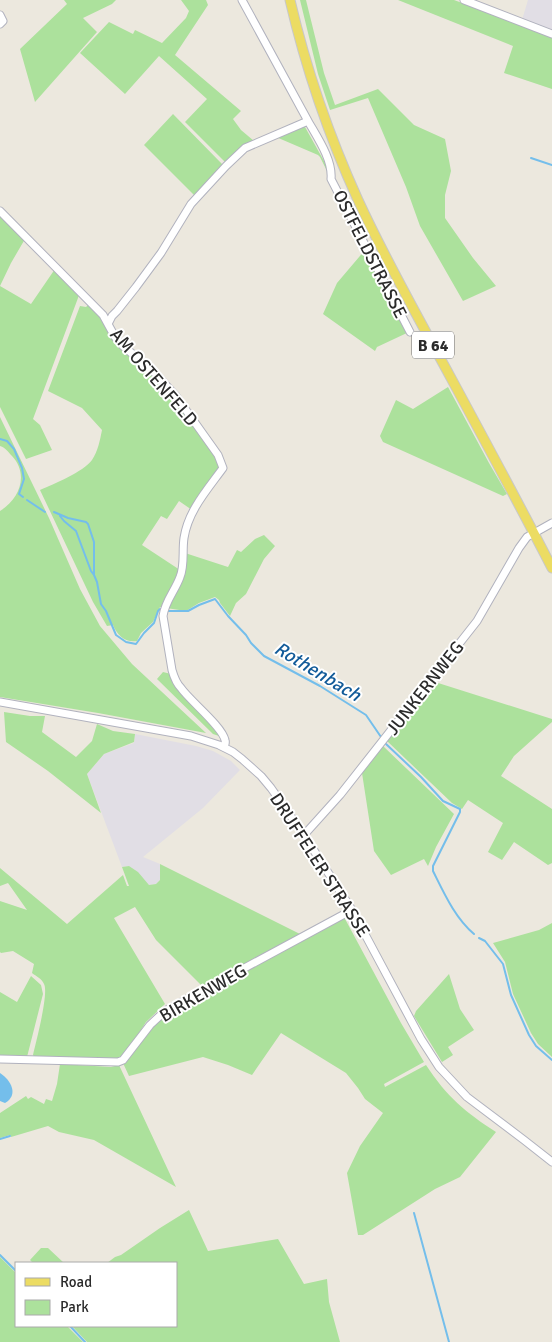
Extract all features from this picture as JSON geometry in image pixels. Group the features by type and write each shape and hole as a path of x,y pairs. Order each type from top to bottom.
{"main road":[{"name":"B 64","path":"290,0 301,44 324,117 358,200 391,268 552,568"}],"street":[{"name":"OSTFELDSTRASSE","path":"242,0 329,162 332,170 331,179 410,332"},
{"path":"464,0 552,34"},
{"path":"0,15 3,21 0,24"},
{"path":"0,211 103,315 112,316 161,253 190,204 226,166 245,148 308,121"},
{"name":"AM OSTENFELD","path":"103,315 115,337 122,345 154,373 176,396 222,462 223,468 193,510 187,523 181,576 164,608 163,616 175,678 182,691 222,734 225,740 224,748"},
{"name":"AM OSTENFELD","path":"108,324 112,316"},
{"name":"JUNKERNWEG","path":"304,835 340,795 477,621 527,537 552,523"},
{"name":"DRUFFELER STRASSE","path":"0,702 202,739 224,748 242,759 271,788 352,910 421,1039 439,1067 467,1096 552,1162"},
{"name":"BIRKENWEG","path":"0,1059 118,1062 123,1060 150,1025 165,1011 352,910"}],"shaded area":[{"path":"528,0 552,0 552,30 522,20"},
{"path":"135,734 213,751 231,761 240,770 203,808 143,857 160,864 160,880 156,884 149,885 129,866 122,867 87,774 104,754 134,743"}],"green space":[{"path":"64,0 116,0 112,4 83,18 97,32 35,102 20,49 67,4"},
{"path":"181,0 206,0 208,5 175,55 241,111 233,119 241,130 254,141 228,162 225,162 185,122 207,99 159,56 125,94 80,53 109,22 133,34 135,30 162,43 186,18 189,11"},
{"path":"300,0 306,0 324,73 335,105 378,89 414,125 445,139 451,171 445,195 445,218 473,258 496,286 463,301 420,226 406,187 368,98 330,110 318,74"},
{"path":"398,0 454,0 552,36 552,89 504,73 513,46"},
{"path":"173,114 223,167 195,196 144,145"},
{"path":"302,126 305,127 329,170 327,171 318,155 276,137"},
{"path":"0,214 25,239 0,286"},
{"path":"365,250 409,332 377,347 375,351 323,314 337,283"},
{"path":"55,269 79,294 33,419 40,425 52,450 26,459 0,407 0,286 31,304"},
{"path":"89,304 101,316 113,341 153,375 179,404 216,456 219,467 192,510 179,501 167,519 161,516 142,545 180,570 153,622 141,633 137,641 129,641 119,635 113,625 107,626 93,602 40,490 82,469 94,457 100,442 102,430 82,408 48,391 80,306 86,307"},
{"path":"448,387 507,494 503,496 383,442 380,436 396,400 413,409"},
{"path":"0,417 49,518 80,589 100,626 132,664 206,733 0,697 0,511 13,500 20,486 21,478 17,463 7,450 0,446"},
{"path":"264,535 275,546 264,559 246,594 236,603 230,616 215,597 199,603 186,611 166,608 185,553 228,567 237,550 241,552 255,539"},
{"path":"163,672 171,674 221,735 213,734 157,679"},
{"path":"435,682 552,719 552,722 514,756 501,776 552,809 552,863 548,865 514,842 502,860 488,852 503,823 468,800 462,809 452,803 387,741"},
{"path":"4,712 45,716 42,732 76,757 92,741 97,724 113,731 135,734 134,742 104,754 87,774 101,813 48,771 6,742"},
{"path":"383,746 454,814 428,866 424,859 391,875 374,851 362,773"},
{"path":"160,864 302,935 203,987 156,940 135,907 114,918 165,1004 146,1022 130,1047 118,1060 35,1058 33,1055 42,1018 45,989 42,981 32,973 34,964 13,951 0,952 0,901 27,910 8,883 0,886 0,868 67,924 123,875 127,886 129,886 122,867 129,866 138,872 149,885 156,884 160,880"},
{"path":"344,917 424,1062 384,1084 385,1087 426,1065 441,1086 457,1103 496,1132 460,1177 435,1189 363,1235 358,1235 347,1173 360,1146 383,1113 365,1099 346,1073 281,1033 252,1075 203,1057 129,1076 123,1063 151,1027 166,1013 203,995 207,990"},
{"path":"552,923 552,1057 538,1044 531,1033 513,994 505,962 493,943 539,930"},
{"path":"449,974 460,1009 474,1030 448,1047 453,1055 442,1062 414,1016 416,1011"},
{"path":"31,976 41,985 43,994 27,1057 0,1057 0,992 17,1002"},
{"path":"60,1064 111,1067 119,1065 176,1187 94,1140 59,1132 48,1126 11,1137 10,1135 0,1138 0,1113 26,1096 28,1099 31,1097 44,1104 46,1099 52,1101"},
{"path":"189,1210 208,1251 278,1239 304,1284 327,1279 329,1302 340,1342 87,1342 73,1327 178,1327 178,1262 108,1262"},
{"path":"41,1248 48,1248 63,1262 32,1262 30,1260"},
{"path":"0,1257 15,1272 15,1327 68,1327 83,1342 0,1342"}],"water":[{"path":"0,1073 10,1083 12,1088 12,1096 5,1103 0,1101"}],"waterway":[{"path":"531,158 552,165"},
{"name":"Rothenbach","path":"0,439 7,441 14,449 22,468 24,479 19,494 23,497"},
{"name":"Rothenbach","path":"27,500 45,512"},
{"name":"Rothenbach","path":"54,512 88,524 94,542 94,575 101,604 116,635 126,642 136,644 154,623 160,609"},
{"name":"Rothenbach","path":"60,516 76,531 94,575"},
{"name":"Rothenbach","path":"166,611 188,611 215,599 264,656 320,686 366,715 381,737"},
{"name":"Rothenbach","path":"386,744 443,801 460,809 433,866 433,871 456,913 474,934"},
{"name":"Rothenbach","path":"479,938 485,941 503,964 511,995 529,1035 536,1046 552,1060"},
{"path":"0,1139 10,1136"},
{"path":"414,1213 449,1342"},
{"path":"0,1255 15,1270"},
{"path":"71,1327 85,1342"}]}
